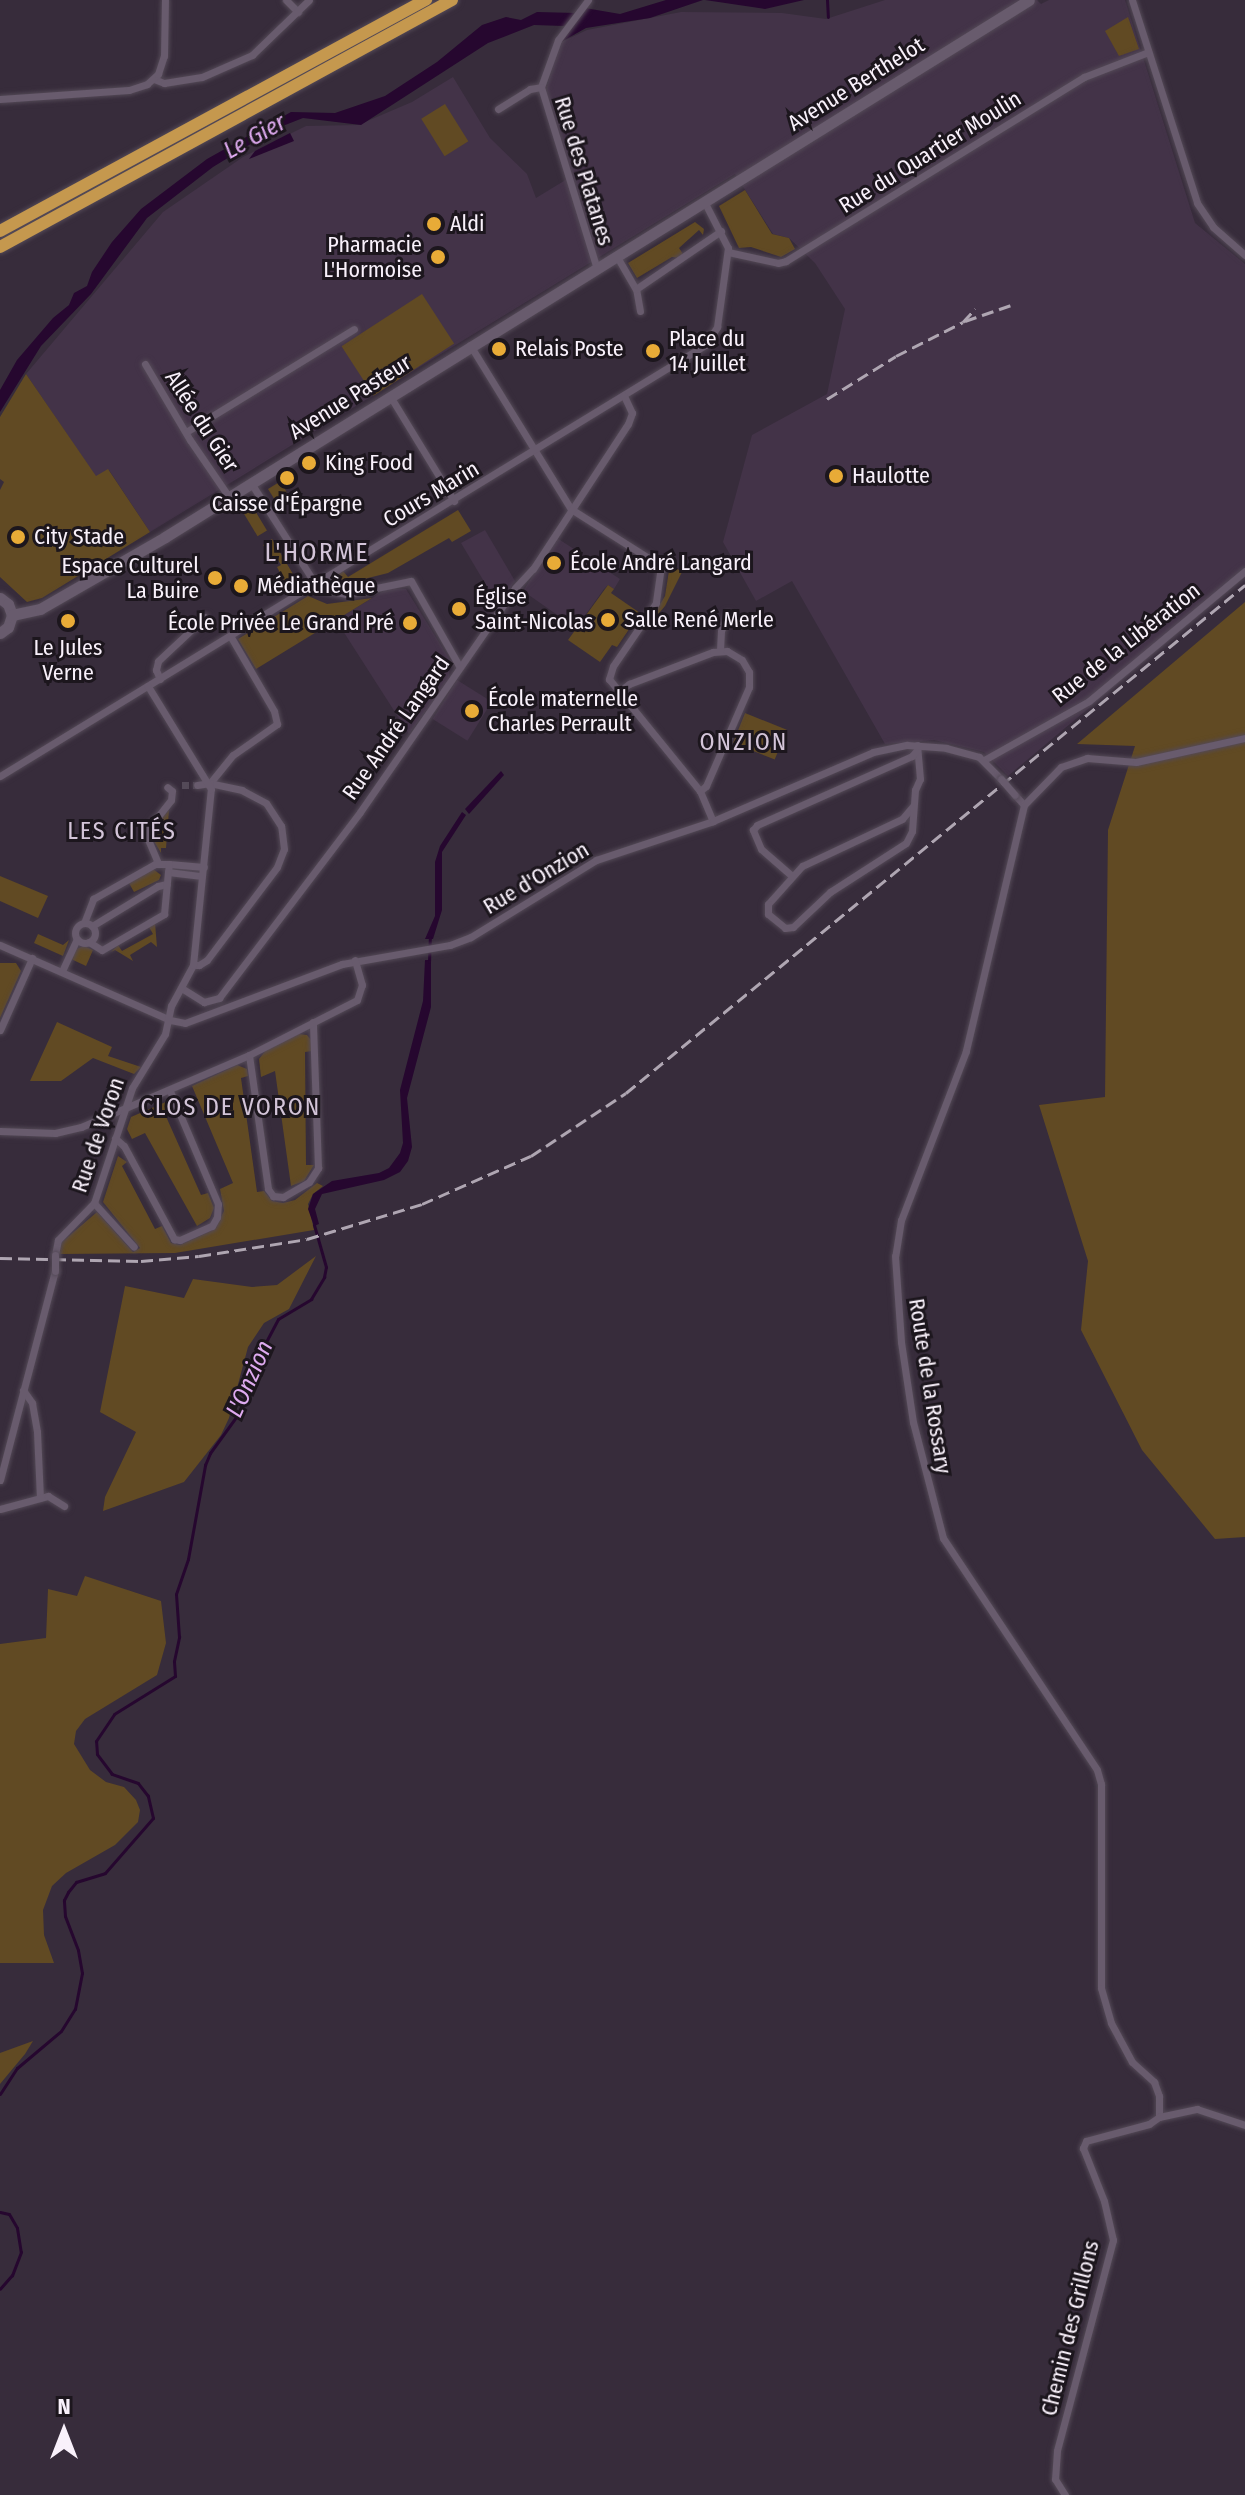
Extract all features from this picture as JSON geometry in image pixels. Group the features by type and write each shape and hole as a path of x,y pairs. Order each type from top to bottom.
{"highway":[{"path":"0,231 426,0"},
{"path":"0,247 452,0"}],"main road":[{"name":"Avenue Berthelot","path":"704,201 1029,0"},
{"name":"Avenue Pasteur","path":"12,615 32,612 60,598 229,497 704,201"},
{"path":"0,598 8,604 12,615 8,627 0,633"}],"street":[{"path":"0,99 129,90 154,79 164,56 165,0"},
{"path":"286,0 298,12"},
{"path":"154,79 164,83 189,80 228,67 263,48 309,0"},
{"name":"Rue des Platanes","path":"588,0 558,40 541,87 596,266"},
{"path":"1132,0 1197,203 1213,227 1245,255"},
{"name":"Rue du Quartier Moulin","path":"728,252 778,263 786,261 1084,77 1148,52"},
{"path":"498,109 530,89 541,87"},
{"name":"Cours Marin","path":"0,776 454,501 711,340 717,327 728,252 721,231 704,201"},
{"path":"636,289 721,231"},
{"path":"616,255 636,289 640,311"},
{"path":"186,432 354,329"},
{"path":"470,345 571,509 659,563 662,569 656,603 610,671 609,679 700,791 713,821"},
{"name":"Allée du Gier","path":"145,364 229,497"},
{"path":"390,396 454,501"},
{"name":"Rue André Langard","path":"183,989 204,1002 219,998 360,812 459,666 515,588 533,569 631,416 624,396"},
{"path":"251,483 315,585 324,591 347,594 411,581 459,666"},
{"name":"Rue de la Libération","path":"984,760 1089,701 1245,571"},
{"path":"720,650 721,631 728,614"},
{"path":"160,679 156,670 158,661 205,617"},
{"path":"197,785 210,783 242,790 266,803 281,826 284,849 277,867 207,960 193,965 210,783 233,755 275,728 277,720 231,637"},
{"path":"618,692 629,684 720,650 742,660 749,672 749,687 706,786 700,791"},
{"path":"148,686 210,783"},
{"path":"984,760 1024,805 1061,767 1087,758 1136,762 1245,738"},
{"name":"Rue d'Onzion","path":"170,1020 193,1022 355,960 435,948 477,935 596,860 713,821 855,758 892,747 917,747 963,752 984,760"},
{"path":"913,806 902,819 809,862 792,876 767,907 768,914 789,929 830,892 906,843 912,831 913,806 920,779 917,747"},
{"path":"792,876 761,849 755,827 912,756 917,747"},
{"path":"182,785 169,788 171,800 145,833 158,863 168,868 203,871"},
{"name":"Route de la Rossary","path":"1024,805 966,1051 901,1220 895,1256 901,1342 913,1422 943,1538 1097,1770 1101,1784 1101,1988 1111,2023 1132,2062 1154,2082 1159,2117"},
{"path":"89,942 95,935 88,924 93,899 158,863"},
{"path":"77,939 102,950 164,914 168,868"},
{"path":"123,881 134,899"},
{"path":"62,971 77,939 76,930 167,884"},
{"path":"0,945 170,1020"},
{"path":"0,1030 32,958"},
{"path":"0,1131 55,1133 81,1127 249,1055 357,1000 362,985 355,960"},
{"name":"Rue de Voron","path":"23,1390 55,1271 58,1240 94,1203 138,1074 165,1034 171,1006 183,989 193,965"},
{"path":"249,1055 268,1189 273,1196 283,1197 309,1182 318,1168 313,1022"},
{"path":"115,1138 124,1146 174,1239 180,1240 212,1226 217,1217 218,1204 170,1091"},
{"path":"94,1203 134,1247"},
{"path":"0,1480 23,1390"},
{"path":"23,1390 32,1403 37,1432 40,1498"},
{"path":"0,1509 51,1496 64,1506"},
{"path":"1159,2117 1197,2109 1245,2125"},
{"name":"Chemin des Grillons","path":"1065,2495 1055,2479 1057,2451 1113,2240 1104,2201 1083,2148 1086,2141 1149,2124 1159,2117"}],"shaded area":[{"path":"885,0 1037,0 1041,4 1049,0 1125,0 1195,223 1245,264 1245,577 1008,776 984,752 934,740 885,744 792,581 756,601 723,542 752,435 827,394 845,309 815,263 789,238 773,234 735,174 150,532 109,470 96,477 26,374 163,212 243,157 306,126 358,125 412,102 453,77 490,138 527,174 536,198 572,176 546,90 559,43 587,30 681,12 782,13 826,19"},
{"path":"1128,17 1139,49 1119,56 1105,31"},
{"path":"445,104 468,141 445,156 421,119"},
{"path":"745,190 772,234 789,238 795,249 781,257 751,247 739,248 719,206"},
{"path":"695,222 704,229 703,235 699,230 679,248 683,254 679,258 672,257 637,278 628,263"},
{"path":"422,294 454,343 374,396 341,346"},
{"path":"26,374 96,476 108,469 150,532 42,598 27,602 0,577 0,490 4,482 0,479 0,417"},
{"path":"281,481 289,497 278,505 268,489"},
{"path":"251,504 267,531 258,536 242,510"},
{"path":"458,510 471,531 452,542 449,538 388,573 348,583 338,574 343,571 348,577"},
{"path":"485,530 515,581 498,605 461,543"},
{"path":"557,538 620,579 614,589 608,585 604,589 576,628 523,591"},
{"path":"272,539 296,579 286,584 277,567 281,565 278,560 274,563 263,545"},
{"path":"670,564 682,572 665,606 644,631 665,596"},
{"name":"Salle René Merle","path":"608,585 614,589 611,593 640,613 617,647 612,645 600,662 568,640"},
{"path":"387,589 406,589 450,660 449,680 409,734 336,620"},
{"path":"308,596 327,604 372,598 256,669 238,639"},
{"path":"1245,602 1245,1537 1215,1539 1142,1450 1081,1330 1088,1261 1039,1105 1105,1097 1108,830 1135,746 1077,744"},
{"path":"457,680 492,702 467,741 433,719"},
{"path":"745,713 787,730 775,760 733,743"},
{"path":"169,810 166,848 161,848 161,853 149,833 156,822 159,826 163,822 160,819"},
{"path":"153,869 161,875 159,880 134,892 129,883"},
{"path":"0,876 48,896 38,918 0,901"},
{"path":"155,923 157,947 151,942 130,955 133,961 115,950 111,952 118,945 122,951 153,934 149,927"},
{"path":"38,934 63,945 69,940 63,956 34,943"},
{"path":"84,946 93,950 86,966 71,959 76,949"},
{"path":"0,963 16,963 21,971 0,1018"},
{"path":"57,1022 112,1047 108,1056 141,1067 134,1074 93,1058 61,1081 30,1081"},
{"path":"299,1034 307,1035 311,1040 312,1051 305,1052 306,1165 314,1165 304,1181 291,1186 275,1071 261,1077 259,1059 266,1050"},
{"path":"237,1065 247,1069 248,1076 241,1078 257,1192 264,1191 272,1201 283,1203 295,1200 317,1183 323,1186 313,1194 308,1204 314,1230 175,1253 58,1254 62,1242 97,1212 133,1252 140,1248 103,1202 118,1156 127,1162 122,1166 155,1229 162,1226 171,1243 180,1245 215,1229 224,1211 220,1189 233,1183 192,1086"},
{"path":"168,1101 171,1108 164,1112 201,1195 208,1193 214,1208 210,1218 197,1226 145,1133 132,1139 127,1129 131,1117"},
{"path":"316,1256 289,1309 264,1323 248,1347 229,1418 221,1435 184,1482 103,1511 105,1497 136,1432 100,1412 125,1286 184,1298 193,1279 252,1287 277,1285"},
{"path":"85,1576 161,1601 166,1643 157,1675 85,1719 76,1731 74,1744 90,1770 106,1782 124,1787 136,1800 140,1810 138,1822 115,1845 66,1873 52,1886 43,1910 44,1935 54,1963 0,1963 0,1644 46,1638 48,1589 77,1596"},
{"path":"33,2041 25,2054 0,2084 0,2053"}],"water":[{"path":"666,0 703,0 650,18 586,28 561,42 585,8 620,14"},
{"path":"705,0 804,0 765,9"},
{"name":"Le Gier","path":"537,12 576,13 564,26 534,25 488,43 361,125 303,118 275,129 213,167 147,218 91,294 41,346 0,412 0,390 17,360 53,318 69,305 74,293 87,286 92,272 112,242 141,209 207,159 291,112 335,113 385,96 437,62 482,25 506,17 521,20"},
{"path":"290,133 294,141 249,159 255,151"},
{"path":"501,771 504,775 469,814 465,809"},
{"path":"462,812 466,815 442,852 442,910 433,939 425,939 435,916 435,862 440,846"},
{"path":"425,960 431,960 431,1007 407,1098 412,1147 408,1161 400,1172 384,1180 322,1194 315,1209 319,1224 314,1226 308,1209 313,1194 332,1181 379,1173 389,1168 400,1153 403,1143 400,1090 423,1001"}],"waterway":[{"name":"L'Onzion","path":"827,0 828,17"},
{"name":"L'Onzion","path":"429,962 430,937"},
{"name":"L'Onzion","path":"0,2094 17,2068 61,2031 75,2009 82,1973 78,1950 65,1916 64,1900 68,1892 76,1882 105,1873 153,1818 148,1796 138,1783 112,1774 97,1754 96,1741 114,1714 175,1676 174,1661 179,1637 176,1594 188,1559 205,1465 241,1410 258,1357 278,1319 311,1299 324,1277 326,1267 314,1225"},
{"name":"L'Onzion","path":"0,2212 9,2214 17,2228 21,2252 12,2275 0,2289"}],"tunnel":[{"path":"182,785 197,785"}],"railway":[{"path":"965,321 1014,304"},
{"path":"827,399 896,356 963,322 975,309"},
{"path":"0,1258 141,1261 199,1256 307,1239 422,1204 531,1156 626,1093 1245,585"}],"place":[{"name":"Aldi","path":"434,224"},
{"name":"Pharmacie L'Hormoise","path":"438,257"},
{"name":"Relais Poste","path":"499,349"},
{"name":"Place du 14 Juillet","path":"653,351"},
{"name":"King Food","path":"309,463"},
{"name":"Haulotte","path":"836,476"},
{"name":"Caisse d'Épargne","path":"287,478"},
{"name":"City Stade","path":"18,537"},
{"name":"École André Langard","path":"554,563"},
{"name":"Espace Culturel La Buire","path":"215,578"},
{"name":"Médiathèque","path":"241,586"},
{"name":"Église Saint-Nicolas","path":"459,609"},
{"name":"Salle René Merle","path":"608,620"},
{"name":"Le Jules Verne","path":"68,621"},
{"name":"École Privée Le Grand Pré","path":"410,623"},
{"name":"École maternelle Charles Perrault","path":"472,711"}],"district":[{"name":"L'HORME","path":"317,553"},
{"name":"ONZION","path":"744,743"},
{"name":"LES CITÉS","path":"122,832"},
{"name":"CLOS DE VORON","path":"231,1108"}]}
